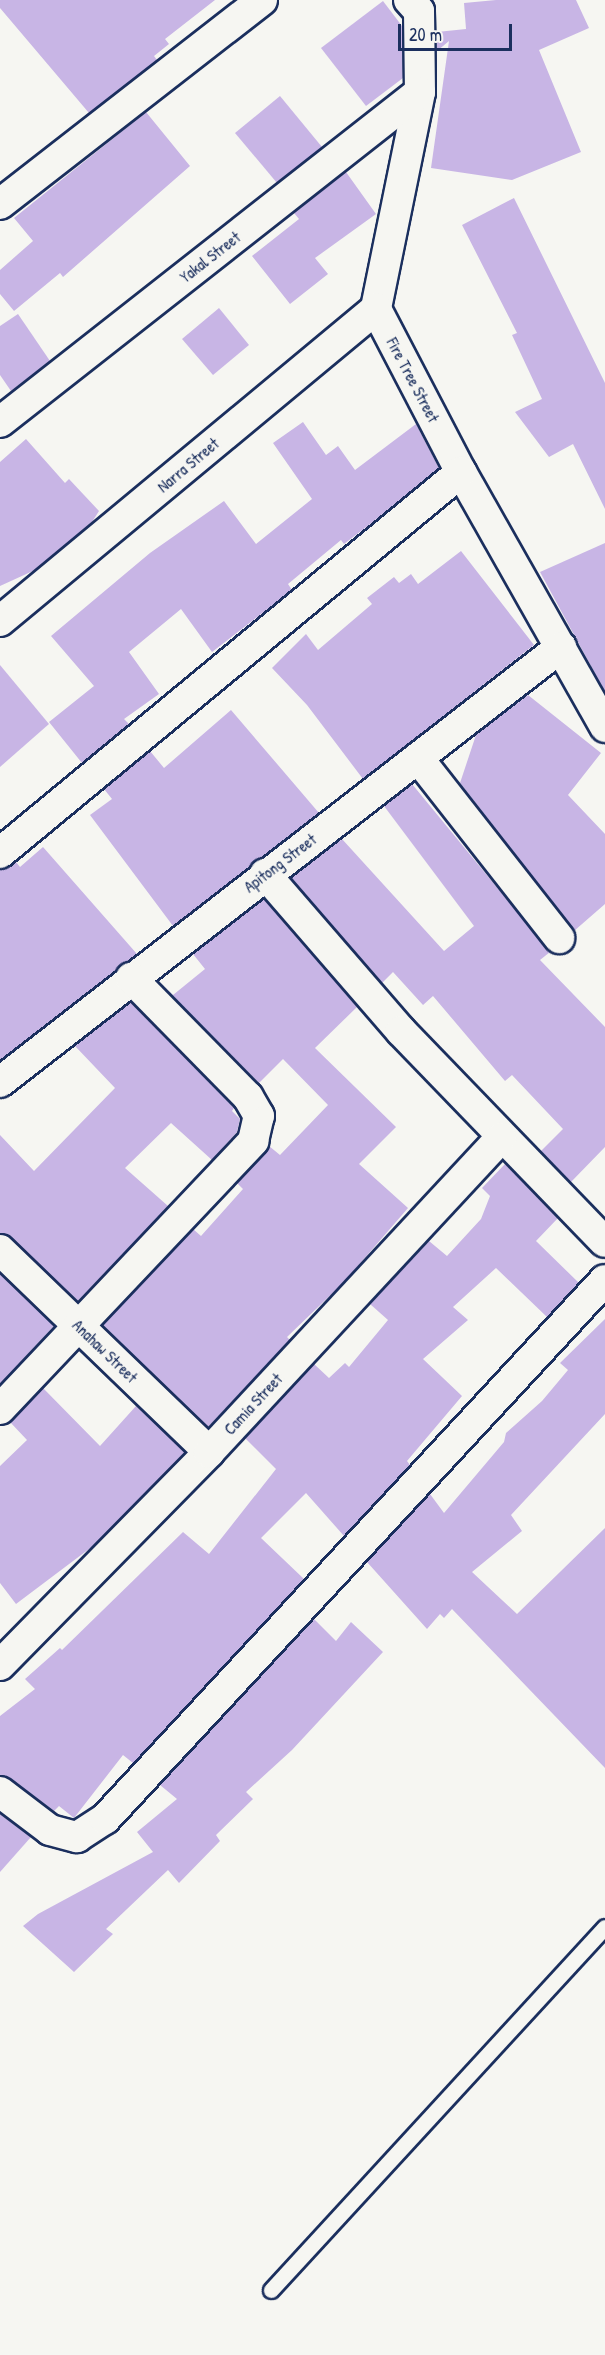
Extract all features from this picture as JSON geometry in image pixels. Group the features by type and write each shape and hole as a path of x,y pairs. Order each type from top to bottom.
{"street":[{"path":"0,204 262,0"},
{"path":"376,309 420,92 419,11 409,0"},
{"name":"Yakal Street","path":"0,422 420,92"},
{"name":"Fire Tree Street","path":"376,309 461,471 605,727"},
{"name":"Narra Street","path":"0,621 376,309"},
{"path":"0,853 461,471"},
{"name":"Apitong Street","path":"0,1082 265,874 561,647"},
{"path":"418,758 559,938"},
{"path":"265,874 401,1031 501,1138 605,1242"},
{"path":"0,1409 81,1328 253,1141 259,1116 248,1097 131,978"},
{"name":"Camia Street","path":"0,1665 209,1452 501,1138"},
{"name":"Anahaw Street","path":"0,1250 209,1452"},
{"path":"0,1792 51,1830 68,1835 77,1837 105,1819 605,1280"}],"lane":[{"path":"271,2290 605,1927"}],"building":[{"path":"0,0 215,0 165,39 169,44 154,56 157,60 89,113 0,8"},
{"path":"496,0 576,0 589,28 539,50 581,152 512,180 431,168 449,41 437,51 437,32 466,29 464,3"},
{"path":"383,1 402,26 403,78 366,106 321,48"},
{"path":"280,96 322,147 277,183 235,133"},
{"path":"146,112 190,166 63,277 60,273 14,311 0,294 0,270 33,241 14,218"},
{"path":"346,172 376,214 315,258 328,274 290,304 252,256 299,219 294,213"},
{"path":"514,198 605,383 605,509 573,444 549,457 515,412 542,399 512,335 517,333 462,225"},
{"path":"219,308 249,345 213,375 182,339"},
{"path":"18,314 50,361 11,391 0,375 0,326"},
{"path":"303,422 326,455 338,446 355,470 416,424 439,468 344,544 341,540 288,584 292,590 212,652 181,609 129,652 159,694 124,719 129,724 82,763 49,722 94,686 51,636 150,553 224,501 256,544 312,499 273,443"},
{"path":"26,439 65,483 69,479 99,511 92,522 35,570 0,586 0,462"},
{"path":"605,543 605,692 540,572"},
{"path":"461,551 534,645 363,779 307,705 272,668 306,634 318,650 372,604 367,598 394,577 399,583 411,574 418,584"},
{"path":"0,665 49,724 0,767"},
{"path":"528,695 601,753 568,795 605,834 605,904 574,931 460,783 476,735"},
{"path":"231,710 319,813 173,926 90,815 112,799 104,789 150,751 164,768"},
{"path":"412,784 550,952 540,960 605,1027 605,1147 571,1182 541,1151 563,1129 512,1075 505,1081 433,996 423,1005 393,972 382,983 291,878 342,839 444,951 474,926 384,806"},
{"path":"43,847 137,954 0,1060 0,870 16,862 20,867"},
{"path":"264,899 357,1007 315,1048 396,1127 359,1164 408,1208 344,1282 287,1337 290,1340 208,1427 103,1325 193,1229 201,1236 243,1189 237,1183 269,1146 280,1155 328,1105 283,1059 259,1083 158,981 173,995 205,969 193,954"},
{"path":"131,1002 234,1108 232,1111 240,1119 237,1132 212,1160 171,1123 125,1168 168,1206 78,1301 12,1238 0,1233 0,1135 34,1171 115,1088 75,1046"},
{"path":"505,1164 558,1218 536,1241 579,1283 547,1317 496,1268 453,1307 468,1320 423,1359 462,1396 407,1461 410,1465 344,1536 306,1493 261,1538 304,1579 133,1763 123,1755 74,1818 59,1806 54,1811 10,1778 0,1775 0,1716 35,1689 25,1679 60,1648 62,1650 183,1532 209,1554 276,1469 245,1438 314,1364 329,1378 345,1363 349,1367 388,1320 370,1304 429,1241 447,1256 481,1219 490,1196 482,1188"},
{"path":"0,1274 54,1326 0,1384"},
{"path":"605,1319 605,1414 511,1515 522,1531 472,1572 517,1614 605,1528 605,1768 452,1609 444,1618 440,1614 427,1629 367,1562 430,1494 444,1513 504,1442 506,1433 542,1401 568,1370 560,1363"},
{"path":"43,1388 100,1446 136,1406 185,1452 93,1546 16,1604 0,1583 0,1466 27,1440 10,1422"},
{"path":"314,1619 336,1641 351,1622 383,1652 292,1750 246,1792 253,1799 216,1835 220,1841 179,1883 168,1870 106,1929 113,1934 74,1972 23,1926 38,1914 153,1852 137,1832 177,1799 160,1785"},
{"path":"0,1814 31,1837 0,1872"}]}
